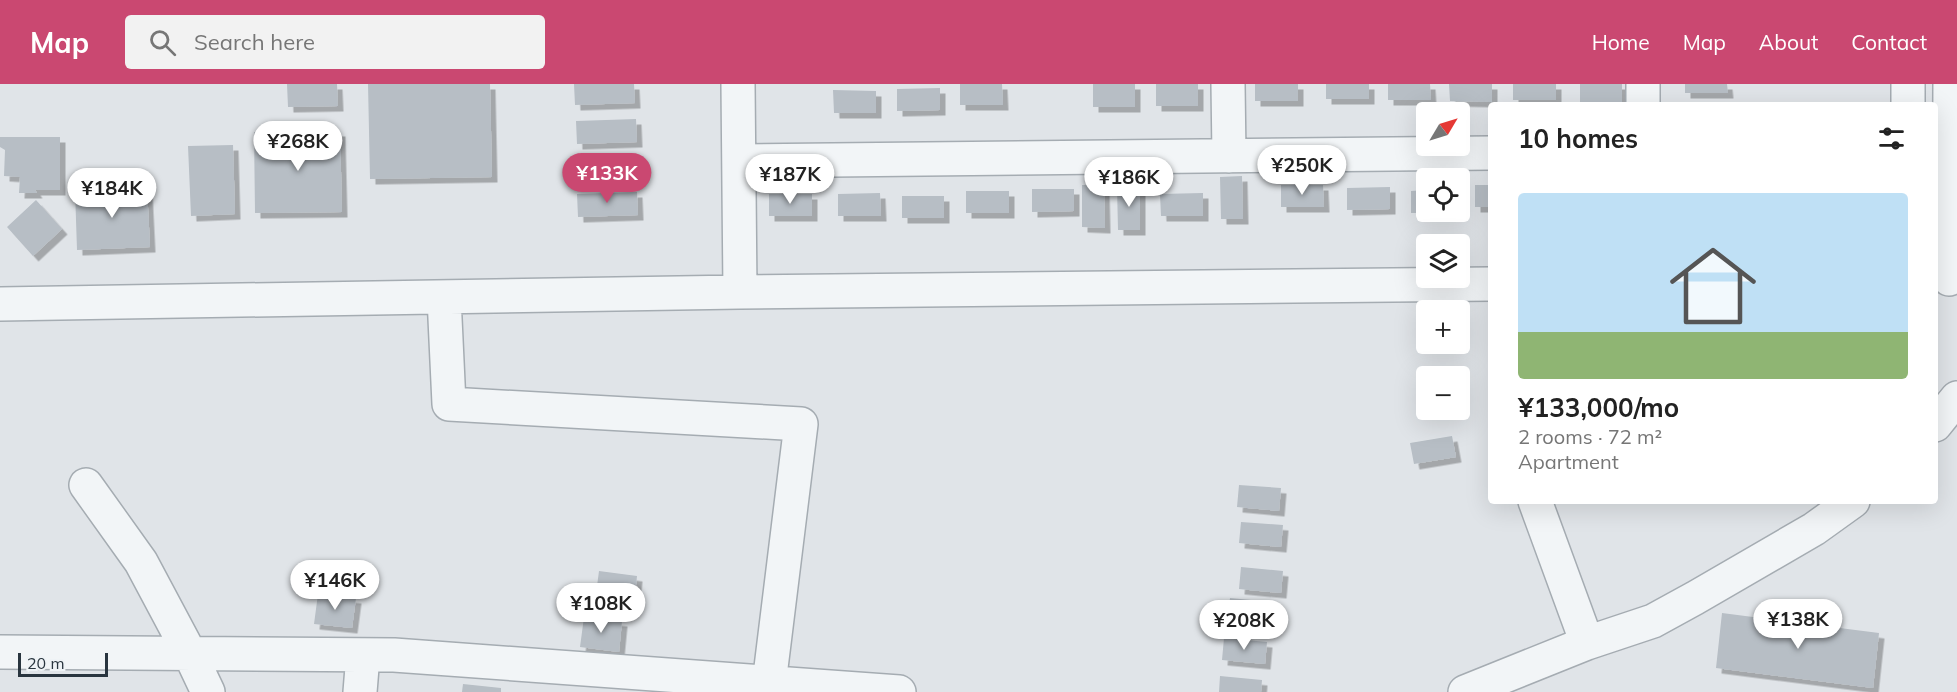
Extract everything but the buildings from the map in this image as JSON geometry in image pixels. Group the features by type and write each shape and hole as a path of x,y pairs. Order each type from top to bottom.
{"street":[{"path":"738,84 740,292"},
{"path":"1228,84 1229,156"},
{"path":"1643,84 1643,102"},
{"path":"1908,84 1908,102"},
{"path":"1947,279 1950,84"},
{"path":"739,161 1488,153"},
{"path":"0,304 740,292 1488,284"},
{"path":"444,297 449,405 801,424 769,687"},
{"path":"1938,421 1957,398"},
{"path":"86,485 141,562 208,692"},
{"path":"1536,504 1587,643"},
{"path":"1465,692 1587,643 1653,621 1814,529 1849,504"},
{"path":"0,652 394,655 769,687 899,692"},
{"path":"360,692 363,655"}]}
